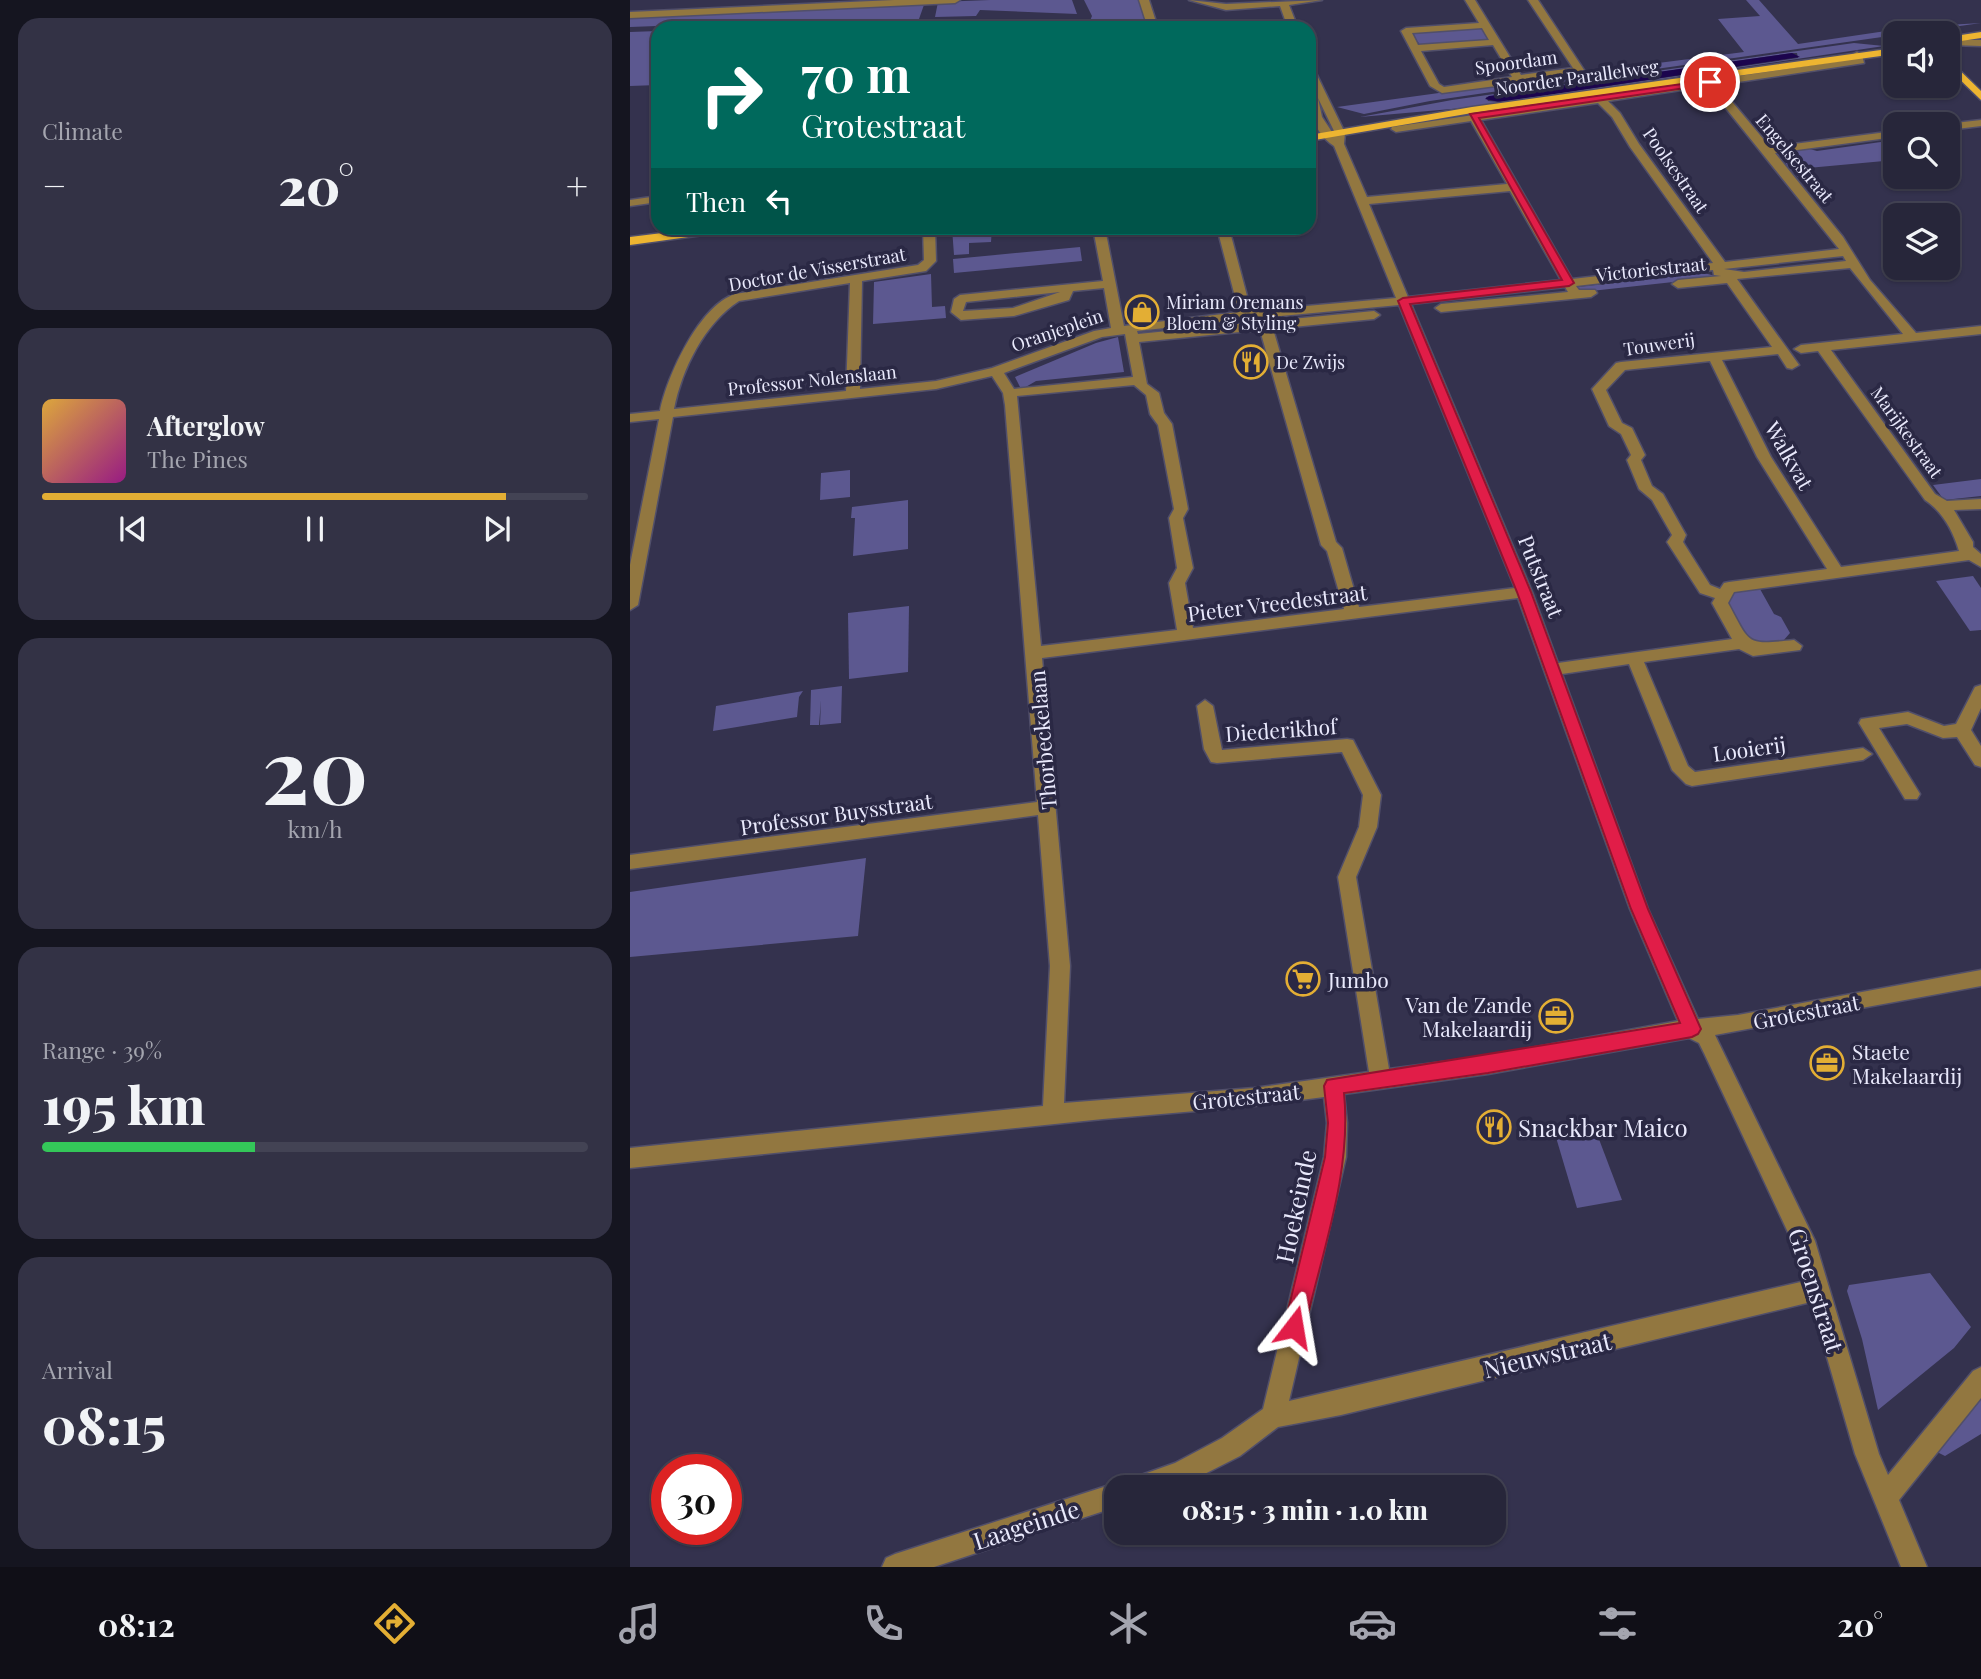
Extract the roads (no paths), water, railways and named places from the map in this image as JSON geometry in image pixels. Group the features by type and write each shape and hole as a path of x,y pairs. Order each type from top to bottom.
{"main road":[{"name":"Noorder Parallelweg","path":"1769,68 1824,55 1883,50"},
{"name":"Noorder Parallelweg","path":"1325,132 1339,134 1391,124 1475,117 1883,51"},
{"path":"1960,75 1978,94"},
{"path":"1960,81 1978,94"},
{"path":"1316,131 1325,132"},
{"path":"1316,135 1325,132"},
{"path":"630,242 678,235"}],"street":[{"path":"630,15 790,4 955,0"},
{"path":"1144,0 1151,21"},
{"path":"1194,0 1214,7 1317,0"},
{"path":"1470,0 1519,80"},
{"name":"Spoordam","path":"1485,25 1406,31 1438,88 1519,80 1579,70 1533,0"},
{"path":"1282,1 1290,21"},
{"path":"1960,41 1981,39"},
{"path":"1415,48 1496,42"},
{"name":"Noorder Parallelweg","path":"1391,124 1421,134 1475,117 1600,98 1714,87 1860,61 1857,55"},
{"name":"Putstraat","path":"1316,85 1339,134 1403,301 1524,592 1554,669 1580,753 1639,909 1692,1029"},
{"name":"Engelsestraat","path":"1714,87 1826,224 1849,258 1912,337"},
{"name":"Poolsestraat","path":"1600,98 1632,137 1634,145 1720,264"},
{"path":"1316,105 1325,132 1339,134"},
{"path":"1475,117 1572,289"},
{"path":"1960,125 1981,122"},
{"path":"1766,151 1883,136"},
{"path":"1363,201 1515,187"},
{"path":"630,203 651,201"},
{"name":"Doctor de Visserstraat","path":"665,414 675,376 719,309 735,298 926,265 930,261 929,235"},
{"path":"1100,235 1108,284 1127,332 1141,386 1152,393 1157,414 1165,424 1181,509 1176,518 1185,569 1177,583 1186,634"},
{"path":"1225,235 1246,314"},
{"name":"Victoriestraat","path":"1439,309 1697,270 1720,264 1849,258"},
{"name":"Victoriestraat","path":"1350,311 1448,296 1732,277 1849,258"},
{"name":"Victoriestraat","path":"1697,270 1732,277"},
{"path":"1732,277 1792,365"},
{"path":"853,395 856,279"},
{"path":"1068,288 1065,297 1014,312 961,316 957,312 960,299 1068,288 1108,284"},
{"name":"Victoriestraat","path":"1448,296 1473,305"},
{"path":"1127,332 1350,311 1374,315"},
{"path":"1127,332 1246,314 1264,319"},
{"path":"1264,319 1329,545 1334,548 1353,614"},
{"path":"1801,349 1981,330"},
{"name":"Oranjeplein","path":"996,371 1083,339 1127,332"},
{"name":"Marijkestraat","path":"1822,347 1930,497 1944,506 1981,504"},
{"name":"Touwerij","path":"1723,595 1705,589 1675,542 1679,536 1658,497 1646,489 1634,460 1639,455 1627,431 1616,425 1599,389 1621,366 1781,350"},
{"name":"Walkvat","path":"1714,356 1764,457 1836,570"},
{"name":"Professor Nolenslaan","path":"630,418 915,389 996,371"},
{"name":"Thorbeckelaan","path":"996,371 1010,393 1048,807 1060,966 1053,1115"},
{"path":"1010,393 1139,380"},
{"path":"630,606 665,414"},
{"path":"1794,646 1753,650 1742,643 1720,603 1729,586 1836,570 1975,559 1944,506"},
{"name":"Pieter Vreedestraat","path":"1034,653 1524,592"},
{"path":"1554,669 1742,643"},
{"name":"Looierij","path":"1635,659 1681,770 1692,779 1863,754"},
{"path":"1962,730 1981,691"},
{"name":"Diederikhof","path":"1205,706 1217,757 1347,745 1367,781 1373,810 1347,877 1381,1080"},
{"path":"1911,794 1867,723 1908,718 1943,732 1962,730"},
{"path":"1962,730 1981,760"},
{"name":"Professor Buysstraat","path":"630,862 1048,807"},
{"name":"Grotestraat","path":"630,1158 1254,1097 1381,1080 1692,1029 1738,1024 1981,978"},
{"name":"Groenstraat","path":"1692,1029 1706,1037 1795,1219 1820,1289 1856,1419 1914,1567"},
{"name":"Hoekeinde","path":"1273,1416 1335,1157 1337,1123 1334,1086"},
{"name":"Nieuwstraat","path":"1273,1416 1341,1403 1820,1289"},
{"path":"1885,1498 1981,1379"},
{"path":"1174,1475 1231,1447 1273,1416"},
{"name":"Laageinde","path":"895,1567 1104,1499"}],"place":[{"name":"Miriam Oremans Bloem & Styling","path":"1142,312"},
{"name":"De Zwijs","path":"1251,362"},
{"name":"Jumbo","path":"1303,979"},
{"name":"Van de Zande Makelaardij","path":"1556,1016"},
{"name":"Staete Makelaardij","path":"1827,1063"},
{"name":"Snackbar Maico","path":"1494,1127"}]}
